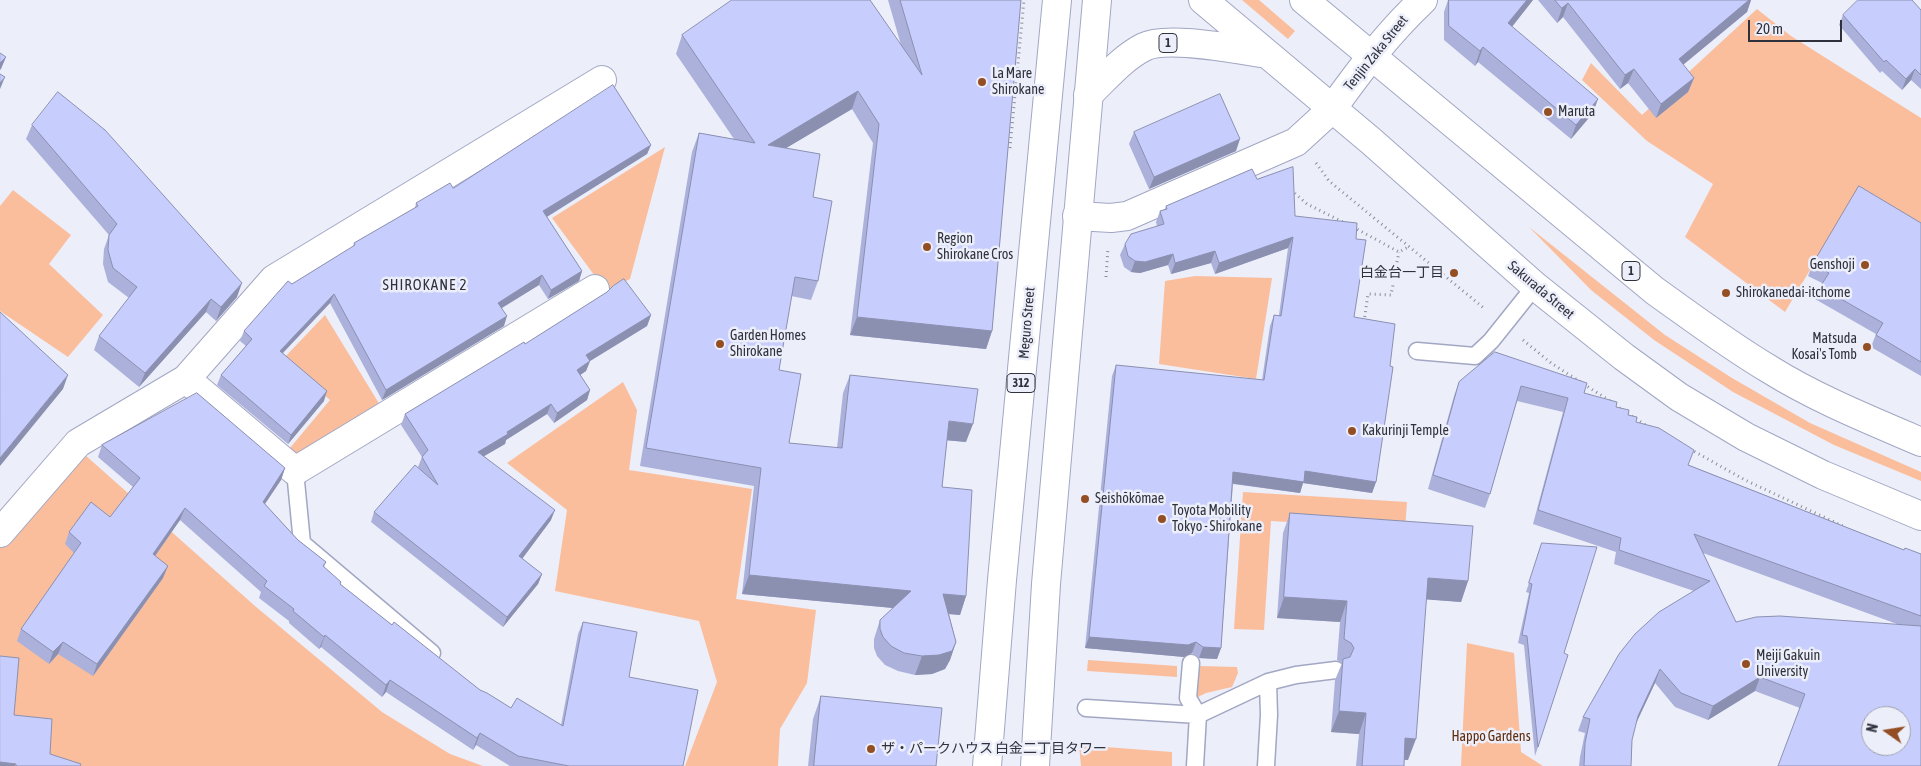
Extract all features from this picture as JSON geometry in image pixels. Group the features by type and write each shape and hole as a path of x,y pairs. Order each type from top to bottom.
{"main road":[{"name":"Meguro Street","path":"987,766 1002,580 1057,0"},
{"path":"1035,766 1046,584 1097,0"},
{"name":"Sakurada Street","path":"1204,0 1535,286 1679,398 1746,438 1823,475 1921,516"},
{"name":"1","path":"1304,0 1656,291 1712,333 1770,370 1846,410 1921,442"},
{"name":"Tenjin Zaka Street","path":"1078,216 1111,218 1127,216 1296,142 1332,109 1371,56 1405,16 1421,1"},
{"name":"1","path":"1088,96 1126,59 1145,46 1176,42 1267,54"},
{"path":"0,533 78,443 186,378 274,279 602,80"},
{"path":"186,378 295,471 595,289"}],"lane":[{"path":"1417,351 1475,356 1491,340 1535,286"},
{"path":"295,471 302,543 444,664"},
{"path":"1191,663 1188,698 1198,714 1195,766"},
{"path":"1086,708 1198,714 1268,682 1296,675 1336,670"},
{"path":"1266,766 1269,715 1268,682"}],"path":[{"path":"1313,159 1329,181 1551,363 1651,428"},
{"path":"1286,187 1307,204 1399,252"},
{"path":"1399,252 1410,246"},
{"path":"1105,286 1108,247"},
{"path":"1396,267 1399,252"},
{"path":"1364,322 1368,294 1391,296 1393,285"},
{"path":"1685,447 1745,480 1848,529"}],"green space":[{"path":"1242,0 1259,0 1295,31 1288,39"},
{"path":"1757,9 1791,36 1921,118 1921,233 1854,196 1785,312 1685,237 1713,184 1647,141 1582,80 1591,63 1642,115"},
{"path":"665,147 630,279 606,291 552,218"},
{"path":"13,190 71,235 49,264 103,315 68,357 0,311 0,206"},
{"path":"1529,227 1665,335 1732,378 1810,423 1921,472 1921,481 1834,445 1733,392 1654,340 1591,290"},
{"path":"1195,276 1272,278 1256,379 1159,364 1165,281"},
{"path":"325,315 383,410 298,460 290,448 330,400 283,359"},
{"path":"623,382 637,410 629,470 752,489 736,599 816,610 807,683 780,729 778,766 685,766 717,682 699,621 555,591 567,510 507,463"},
{"path":"84,454 255,606 382,712 450,754 483,766 0,766 0,548"},
{"path":"1243,492 1407,502 1405,529 1271,521 1264,630 1234,629"},
{"name":"Happo Gardens","path":"1467,643 1514,653 1521,752 1543,766 1461,766"},
{"path":"1088,660 1177,666 1177,677 1087,671"},
{"path":"1199,666 1237,667 1238,673 1232,687 1206,693 1196,698"},
{"path":"1079,745 1172,752 1172,766 1081,766"}],"building":[{"path":"732,0 870,0 922,75 900,0 1021,0 992,331 857,317 879,124 858,91 768,145 820,154 813,197 832,201 818,281 795,277 779,370 801,374 789,443 842,448 850,375 978,389 973,424 949,421 942,487 972,490 966,596 943,594 956,642 952,651 939,655 922,656 904,653 891,646 883,637 880,629 880,620 911,591 749,575 761,468 646,448 699,133 755,143 682,35"},
{"path":"1449,0 1527,0 1508,23 1598,99 1576,125 1483,47 1480,51 1449,26"},
{"path":"1555,0 1749,0 1679,59 1694,78 1661,104 1634,69 1625,75 1568,3 1562,8"},
{"path":"1858,0 1912,0 1921,10 1921,75 1915,69 1906,79 1886,60 1884,62 1843,15"},
{"path":"0,53 6,57 0,63"},
{"path":"0,74 5,77 0,83"},
{"path":"613,85 651,145 543,211 582,271 551,290 542,275 498,303 507,316 386,390 334,294 280,351 327,391 291,435 221,375 252,339 244,331 288,281 292,284 355,245 354,243 418,206 416,203 450,183 453,188"},
{"path":"58,92 105,130 242,283 221,307 211,299 145,373 99,336 137,287 113,268 108,250 109,235 117,224 32,125"},
{"path":"1220,94 1240,139 1154,177 1134,132"},
{"path":"1293,167 1295,216 1357,223 1356,239 1366,240 1354,317 1395,324 1390,366 1393,367 1376,482 1305,471 1304,482 1233,472 1221,648 1203,647 1196,642 1188,645 1089,637 1116,365 1264,380 1274,315 1281,316 1293,237 1219,263 1215,251 1175,263 1173,254 1145,262 1135,261 1128,256 1125,244 1131,234 1164,224 1160,211 1167,209 1166,206 1252,169 1257,179"},
{"name":"Genshoji","path":"1859,186 1921,223 1921,362 1876,335 1883,323 1820,287 1829,273 1813,264"},
{"path":"624,279 651,315 586,355 590,361 577,370 590,390 557,413 551,404 478,452 555,510 519,556 542,574 507,617 374,512 415,465 438,485 422,457 428,450 405,414 524,342 525,344 607,292"},
{"path":"0,312 68,375 0,458"},
{"path":"1495,352 1587,383 1584,393 1617,402 1616,407 1629,410 1628,415 1637,417 1636,422 1659,428 1694,450 1688,465 1904,550 1905,548 1921,554 1921,616 1694,534 1736,622 1756,617 1780,616 1921,626 1921,766 1778,766 1805,694 1760,677 1713,706 1681,693 1660,669 1638,716 1632,740 1631,766 1584,766 1585,743 1590,719 1583,717 1619,654 1635,634 1659,612 1710,581 1619,550 1621,538 1538,510 1568,398 1521,386 1490,494 1433,475 1459,382"},
{"path":"197,393 285,468 263,502 298,540 326,562 323,566 341,582 340,584 392,625 394,622 480,690 511,708 517,698 563,726 583,622 637,632 629,677 698,690 683,766 569,766 518,756 480,733 477,738 390,680 386,685 325,635 324,637 293,611 294,609 264,586 267,581 185,508 153,554 168,566 97,664 63,642 53,652 21,629 81,543 69,532 91,502 110,517 140,478 102,445"},
{"path":"1290,513 1473,526 1468,581 1428,578 1416,739 1405,738 1404,766 1362,766 1366,713 1339,711 1343,659 1350,657 1354,648 1351,643 1344,639 1347,601 1284,597"},
{"path":"1542,543 1597,547 1564,653 1568,655 1538,747 1527,636 1522,635 1532,584 1529,583"},
{"path":"0,656 19,658 14,715 52,719 50,754 81,764 80,766 16,766 16,764 0,762"},
{"name":"ザ・パークハウス 白金二丁目タワー","path":"821,696 942,708 936,766 814,766"}],"place":[{"name":"La Mare Shirokane","path":"982,82"},
{"name":"Maruta","path":"1548,112"},
{"name":"Region Shirokane Cros","path":"927,247"},
{"name":"Genshoji","path":"1865,265"},
{"name":"白金台一丁目","path":"1454,273"},
{"name":"Shirokanedai-itchome","path":"1726,293"},
{"name":"Garden Homes Shirokane","path":"720,344"},
{"name":"Matsuda Kosai's Tomb","path":"1867,347"},
{"name":"Kakurinji Temple","path":"1352,431"},
{"name":"Seishōkōmae","path":"1085,499"},
{"name":"Toyota Mobility Tokyo - Shirokane","path":"1162,519"},
{"name":"Meiji Gakuin University","path":"1746,664"},
{"name":"ザ・パークハウス 白金二丁目タワー","path":"871,749"}],"district":[{"name":"SHIROKANE 2","path":"425,285"}]}
